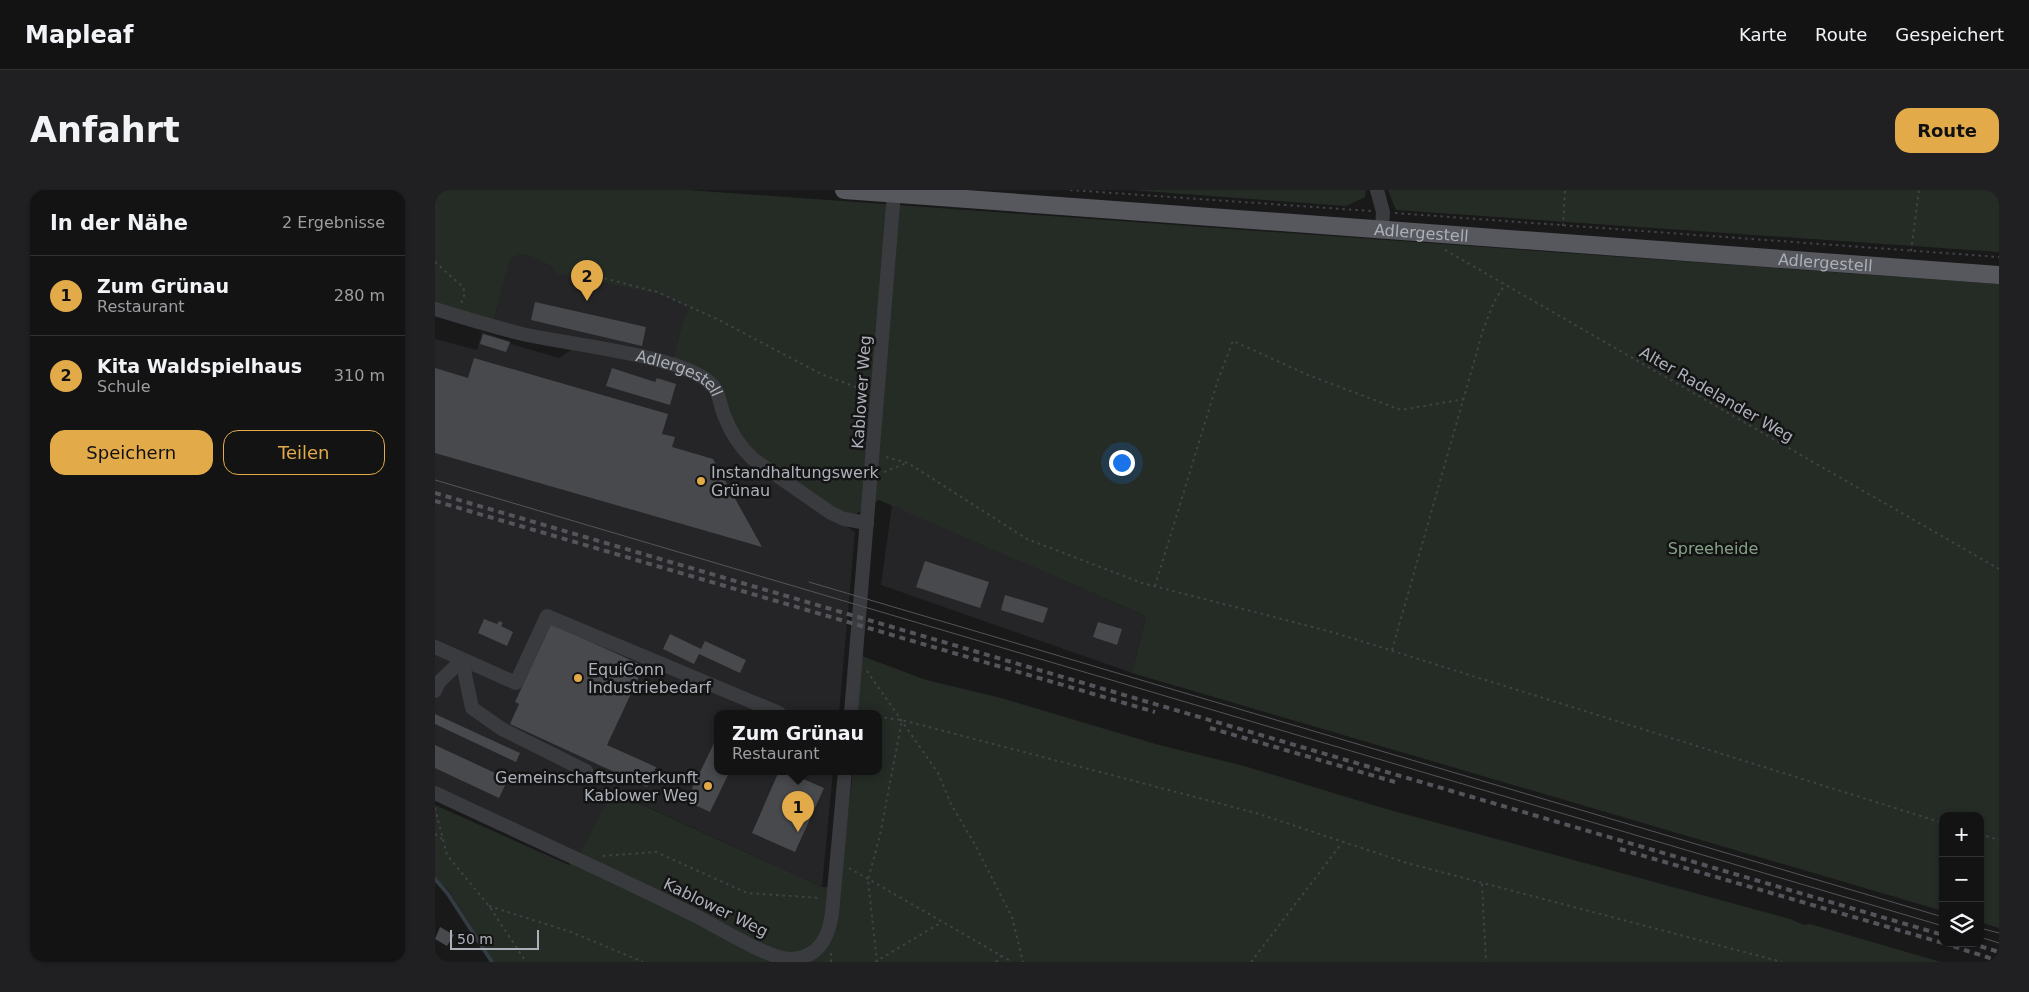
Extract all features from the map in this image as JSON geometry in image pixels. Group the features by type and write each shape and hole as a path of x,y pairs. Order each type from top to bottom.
{"main road":[{"name":"Adlergestell","path":"844,190 1999,275"}],"street":[{"path":"1377,190 1383,212 1382,230"},
{"name":"Kablower Weg","path":"851,710 894,193"},
{"name":"Adlergestell","path":"435,309 520,333 654,360 694,373 714,387 719,394 724,415 743,449 753,459 831,513 844,519 867,523"},
{"path":"435,648 515,683 547,616 772,710"},
{"path":"436,684 462,660"},
{"path":"462,660 472,708 502,729 586,771"},
{"name":"Kablower Weg","path":"435,793 579,860 779,958 791,959 803,957 823,944 830,926 845,775"}],"path":[{"path":"1070,190 1999,257"},
{"path":"1563,226 1565,190"},
{"path":"1911,251 1919,190"},
{"name":"Alter Radelander Weg","path":"1426,234 1446,250 1999,569"},
{"path":"435,262 463,287 465,292 458,316"},
{"path":"573,270 657,292 717,319 821,374 878,395"},
{"path":"1392,650 1483,330 1494,302 1505,284"},
{"path":"1155,586 1218,380 1233,341 1308,375 1401,410 1463,399"},
{"path":"873,455 908,463 1027,539 1155,586 1332,632 1392,650 1939,822"},
{"path":"872,476 908,463"},
{"path":"855,663 866,670 938,773 951,804 974,843 1012,917 1023,962"},
{"path":"882,718 902,720 1256,813 1342,843 1482,884 1782,962"},
{"path":"902,720 880,835 868,880 876,962 943,922"},
{"path":"435,808 447,855 489,906 526,962"},
{"path":"435,834 442,839"},
{"path":"1984,835 1999,840"},
{"path":"1251,962 1342,843"},
{"path":"579,860 656,852 747,893 833,899"},
{"path":"836,864 847,867 1011,962"},
{"path":"1482,884 1486,962"},
{"path":"489,906 571,932 643,962"},
{"path":"996,962 1001,956"}],"shaded area":[{"path":"517,254 531,254 545,264 659,294 690,308 681,327 673,361 494,320 510,258"},
{"path":"482,332 510,341 511,344 559,358 574,348 673,369 708,386 755,468 855,532 839,710 714,710 714,775 833,775 822,887 613,791 580,853 435,786 435,339 477,350"},
{"path":"892,505 1146,616 1132,673 881,585"}],"green space":[{"name":"Spreeheide","path":"435,190 687,190 1999,284 1999,928 1984,923 1984,812 1939,812 1939,910 1132,673 1146,616 879,500 854,515 845,516 752,454 738,434 720,389 673,361 681,327 689,308 659,294 556,273 552,266 527,254 517,255 510,259 494,320 435,304"},
{"path":"1131,190 1366,190 1365,197 1346,206"},
{"path":"1388,190 1999,190 1999,252 1396,210"},
{"path":"862,656 926,680 1001,698 1159,745 1244,766 1386,809 1790,919 1804,925 1810,924 1941,962 494,962 449,891 435,877 435,805 569,865 580,853 612,791 822,887 839,888 853,775 882,775 882,710 857,710"}],"building":[{"path":"535,302 646,327 642,346 531,320"},
{"path":"483,334 510,342 506,352 480,344"},
{"path":"474,358 668,414 662,434 675,437 672,447 713,459 762,547 435,453 435,368 468,378"},
{"path":"612,368 655,382 657,378 676,384 670,405 606,386"},
{"path":"925,561 989,582 980,608 916,587"},
{"path":"1005,595 1048,608 1043,623 1001,610"},
{"path":"484,619 497,624 499,621 503,623 501,626 513,632 507,646 478,633"},
{"path":"1098,622 1122,629 1117,645 1093,637"},
{"path":"551,624 644,666 607,745 656,767 647,787 510,724 519,704 515,702"},
{"path":"670,634 701,649 705,641 746,660 740,673 699,654 694,664 663,649"},
{"path":"435,714 520,753 516,762 435,724"},
{"name":"Gemeinschaftsunterkunft Kablower Weg","path":"714,743 714,775 728,775 710,812 686,801"},
{"path":"435,745 508,779 499,798 435,768"},
{"path":"777,775 794,775 824,788 795,852 752,833"},
{"path":"440,927 454,935 447,946 435,939"}],"waterway":[{"path":"435,879 448,894 492,962"}],"tram line":[{"path":"435,480 1939,925"},
{"path":"809,582 1939,916"},
{"path":"1984,929 1999,933"},
{"path":"1984,938 1999,943"}],"railway":[{"path":"435,493 1939,934"},
{"path":"435,501 1155,712"},
{"path":"1210,728 1395,782"},
{"path":"1620,849 1939,942"},
{"path":"1955,947 1999,961"},
{"path":"1983,947 1999,952"}],"place":[{"name":"Kita Waldspielhaus","path":"587,301"},
{"name":"Instandhaltungswerk Grünau","path":"701,481"},
{"name":"EquiConn Industriebedarf","path":"578,678"},
{"name":"Gemeinschaftsunterkunft Kablower Weg","path":"708,786"},
{"name":"Zum Grünau","path":"798,832"}]}
